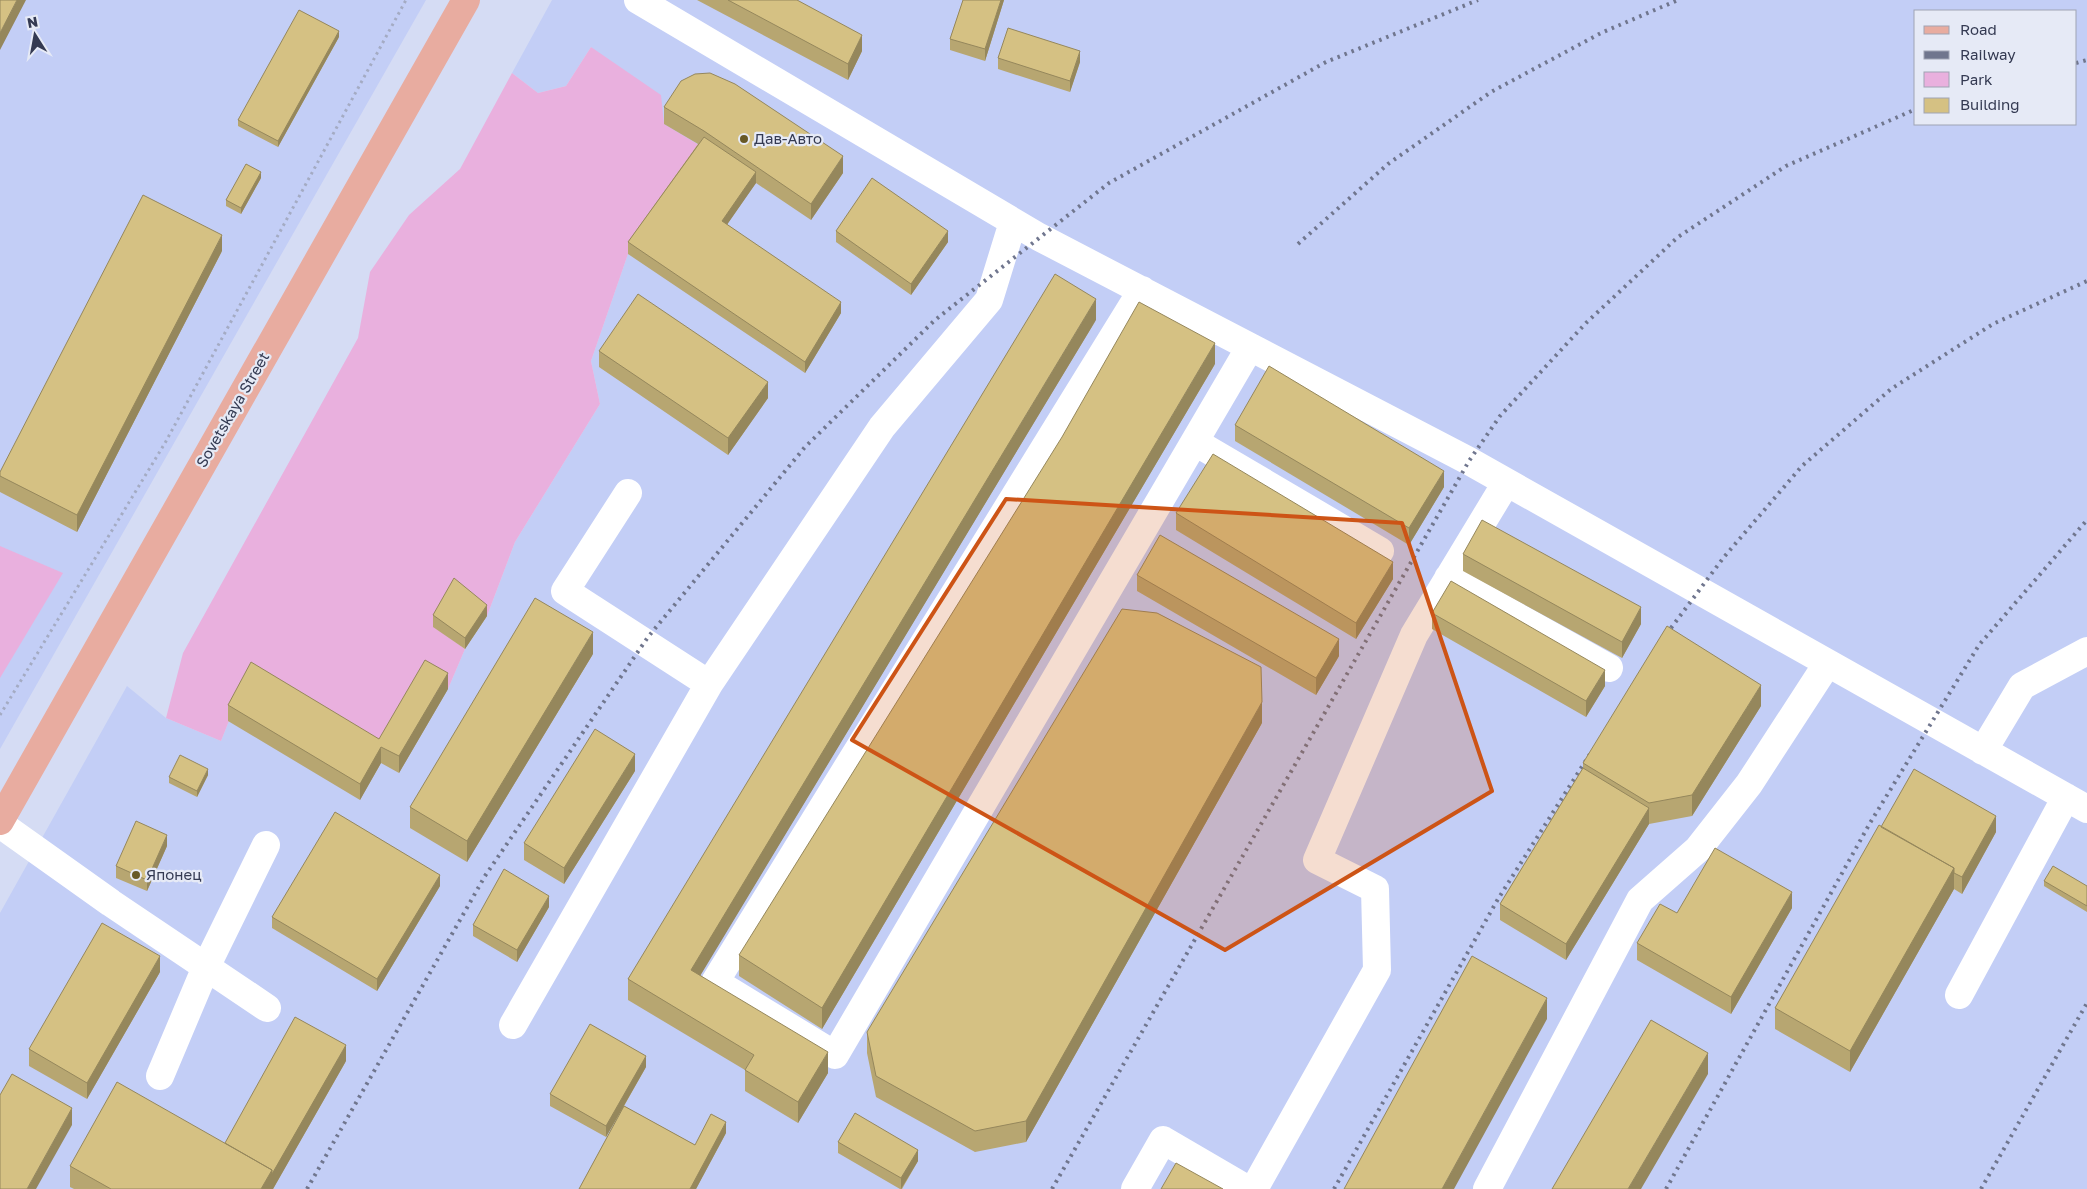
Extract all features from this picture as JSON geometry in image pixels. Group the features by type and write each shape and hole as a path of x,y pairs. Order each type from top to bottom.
{"main road":[{"name":"Sovetskaya Street","path":"0,822 466,0"}],"lane":[{"path":"638,0 1013,222 1469,462 2076,803 1959,995"},
{"path":"513,1025 709,684 882,427 989,300 1013,222"},
{"path":"1142,290 715,982 834,1054 1152,534 1195,442 1250,347"},
{"path":"1195,442 1380,551"},
{"path":"1254,1189 1377,970 1376,889 1317,860 1414,635 1506,483"},
{"path":"628,493 565,591 709,684"},
{"path":"1448,578 1609,668"},
{"path":"1983,751 2022,686 2087,651"},
{"path":"1487,1189 1640,900 1698,849 1721,820 1749,784 1827,664"},
{"path":"0,822 111,903 266,1008"},
{"path":"160,1076 206,967 266,845"},
{"path":"1135,1189 1163,1140 1247,1189"}],"path":[{"path":"0,715 165,442 406,0"}],"highlighted area":[{"path":"1006,499 1402,523 1492,791 1225,950 852,740"}],"shaded area":[{"path":"0,0 426,0 0,749"},
{"path":"552,0 2087,0 2087,1189 0,1189 0,913 127,686 166,718 221,741 229,721 448,689 465,649 487,616 515,542 600,404 591,361 628,254 664,124 591,47 566,86 538,93 512,73"}],"green space":[{"path":"591,47 661,95 664,124 704,148 628,254 591,361 600,404 515,542 487,616 454,590 433,626 465,649 448,689 379,755 229,721 221,741 166,718 183,653 358,338 370,272 409,215 460,169 512,73 538,93 566,86"},
{"path":"0,546 63,573 0,678"}],"building":[{"path":"0,0 17,0 0,33"},
{"path":"728,0 797,0 862,35 848,64"},
{"path":"963,0 1001,0 985,49 950,39"},
{"path":"299,10 339,31 278,141 238,120"},
{"path":"1008,28 1080,51 1070,81 998,58"},
{"path":"710,73 735,84 843,156 811,204 704,131 664,107 681,81 695,74"},
{"path":"704,137 756,172 722,221 841,302 805,362 628,242"},
{"path":"246,164 261,172 241,208 226,200"},
{"path":"872,178 948,231 911,284 836,231"},
{"path":"143,195 222,235 77,515 0,476 0,472"},
{"path":"1055,274 1096,299 691,970 828,1052 798,1102 745,1070 754,1055 628,979"},
{"path":"638,294 768,382 728,438 599,351"},
{"path":"1139,302 1215,343 822,1008 739,955 1062,437"},
{"path":"1269,366 1444,471 1409,528 1235,425"},
{"path":"1213,454 1393,562 1356,623 1176,513"},
{"path":"1482,520 1641,607 1622,642 1463,554"},
{"path":"1160,535 1339,639 1316,678 1137,575"},
{"path":"454,578 487,605 465,638 433,615"},
{"path":"1451,581 1605,670 1586,701 1432,613"},
{"path":"535,598 593,632 467,841 410,807"},
{"path":"1122,609 1157,613 1261,667 1262,702 1026,1121 975,1131 876,1076 867,1032"},
{"path":"1667,626 1761,685 1692,795 1649,803 1583,763"},
{"path":"425,660 448,673 399,756 381,747 360,784 228,705 251,662 379,739"},
{"path":"595,729 635,754 564,868 524,843"},
{"path":"180,755 208,769 197,791 169,777"},
{"path":"1583,768 1649,808 1566,944 1500,904"},
{"path":"1914,769 1996,816 1962,877 1954,873 1954,868 1881,827"},
{"path":"335,812 440,875 377,979 272,917"},
{"path":"136,821 167,835 147,880 116,866"},
{"path":"1879,825 1954,868 1850,1051 1775,1008"},
{"path":"1715,848 1792,892 1731,997 1637,943 1660,904 1677,913"},
{"path":"2053,866 2087,886 2087,906 2044,881"},
{"path":"504,869 549,896 517,950 473,925"},
{"path":"102,923 160,956 87,1083 29,1049"},
{"path":"1472,956 1547,998 1442,1189 1344,1189"},
{"path":"295,1017 346,1045 272,1174 272,1170 225,1143"},
{"path":"1651,1020 1708,1053 1628,1189 1552,1189"},
{"path":"590,1024 646,1056 606,1126 550,1094"},
{"path":"12,1074 72,1108 27,1189 0,1189 0,1095"},
{"path":"117,1082 272,1170 261,1189 111,1189 70,1166"},
{"path":"624,1106 695,1145 711,1114 726,1122 690,1189 579,1189"},
{"path":"855,1113 918,1150 901,1178 838,1142"},
{"path":"1176,1163 1223,1189 1161,1189"}],"railway":[{"path":"307,1189 485,876 648,637 805,447 935,320 1109,183 1326,62 1478,0"},
{"path":"1298,244 1388,164 1491,92 1601,33 1678,0"},
{"path":"2077,63 2087,60"},
{"path":"1052,1189 1469,461 1500,416 1586,323 1678,237 1786,166 1914,110"},
{"path":"1662,640 1724,557 1802,466 1891,389 1993,324 2087,281"},
{"path":"1666,1189 1870,823 1979,645 2087,520"},
{"path":"1334,1189 1498,899 1590,754"},
{"path":"1981,1189 2087,1003"}],"place":[{"name":"Дав-Авто","path":"744,139"},
{"name":"Японец","path":"136,875"}]}
